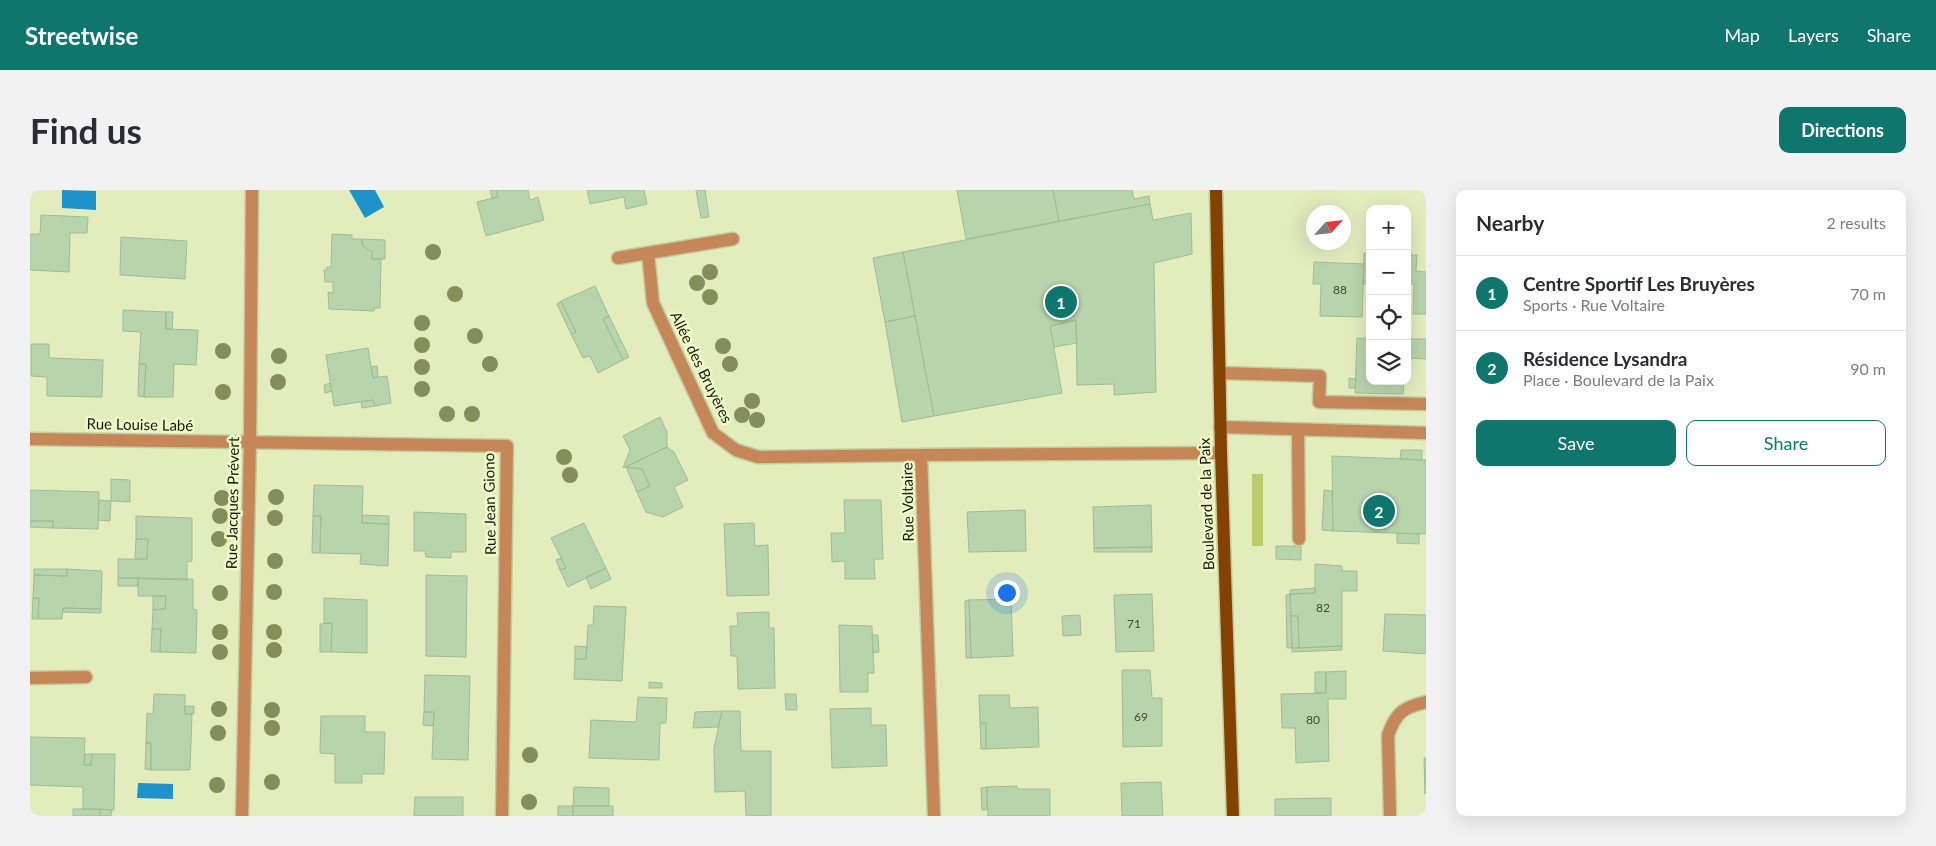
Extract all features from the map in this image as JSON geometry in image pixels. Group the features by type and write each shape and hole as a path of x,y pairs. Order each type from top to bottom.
{"main road":[{"name":"Boulevard de la Paix","path":"1216,190 1220,427 1232,816"}],"street":[{"name":"Rue Jacques Prévert","path":"242,816 250,442 252,190"},
{"path":"618,258 733,239"},
{"name":"Allée des Bruyères","path":"648,253 653,303 713,433 736,450 758,457 921,455"},
{"path":"1220,373 1320,376 1319,402 1426,404"},
{"path":"1220,427 1426,433"},
{"path":"1298,430 1299,539"},
{"name":"Rue Louise Labé","path":"30,439 250,442"},
{"name":"Rue Jean Giono","path":"250,442 507,446 502,816"},
{"name":"Rue Voltaire","path":"934,816 921,455 1221,454"},
{"path":"30,678 86,677"},
{"path":"1390,816 1388,735 1393,722 1401,711 1413,705 1426,702"}],"green space":[{"path":"1252,474 1263,474 1263,546 1252,546"}],"water":[{"path":"62,190 96,191 96,210 62,208"},
{"path":"349,190 375,190 384,207 365,218"},
{"path":"138,783 173,784 173,799 137,798"}],"building":[{"path":"490,190 496,190 498,197 492,198"},
{"path":"496,190 528,190 530,200 538,197 544,220 486,236 477,202 498,197"},
{"path":"587,190 644,190 647,204 626,209 624,197 590,204"},
{"path":"696,190 705,190 709,217 701,218"},
{"path":"957,190 1053,190 1059,221 966,239"},
{"path":"1053,190 1132,190 1134,199 1149,196 1150,204 1059,221"},
{"path":"1150,204 1153,220 1191,213 1192,254 1154,263 1156,392 1114,395 1114,384 1077,385 1076,320 1050,326 1062,393 934,416 903,252"},
{"path":"41,215 88,217 87,233 70,233 69,272 30,270 30,234 40,234"},
{"path":"332,234 352,235 352,239 362,239 362,245 372,252 372,259 381,259 380,308 374,308 374,311 329,309 328,292 333,293 333,282 325,282 324,270 327,270 327,267 331,267"},
{"path":"121,237 187,241 185,279 120,275"},
{"path":"362,239 385,240 385,259 372,259 372,252 362,245"},
{"path":"903,252 915,316 885,322 873,258"},
{"path":"1364,253 1366,253 1366,284 1363,284"},
{"path":"1411,255 1417,255 1416,271 1426,272 1426,314 1413,314 1414,284 1411,284"},
{"path":"1314,262 1364,264 1362,317 1320,316 1321,284 1313,284"},
{"path":"595,286 609,316 603,319 623,360 598,373 590,356 583,358 571,334 576,332 561,301"},
{"path":"561,301 576,332 571,334 557,304"},
{"path":"123,310 166,312 166,329 198,330 196,365 174,364 173,397 144,397 146,364 139,364 141,332 123,331"},
{"path":"166,312 173,312 172,329 166,329"},
{"path":"609,316 629,357 623,360 603,319"},
{"path":"915,316 934,416 902,422 885,322"},
{"path":"1076,320 1077,343 1054,347 1050,326"},
{"path":"1357,338 1366,338 1366,385 1404,385 1403,394 1355,393"},
{"path":"1411,339 1426,339 1426,359 1411,358"},
{"path":"31,344 49,344 49,358 103,360 102,397 47,396 47,377 31,376"},
{"path":"368,348 373,378 387,376 391,403 375,406 373,400 334,406 326,355"},
{"path":"139,364 146,364 144,397 138,396"},
{"path":"377,366 378,377 373,378 371,367"},
{"path":"1349,378 1356,379 1355,388 1349,388"},
{"path":"330,383 332,391 325,393 324,385"},
{"path":"373,400 375,406 362,408 361,402"},
{"path":"660,417 667,432 667,447 623,468 630,450 623,436"},
{"path":"667,447 674,452 688,480 674,487 683,507 663,517 646,512 637,492 650,486 642,469 626,467"},
{"path":"1401,450 1422,450 1422,460 1400,459"},
{"path":"1332,456 1426,460 1426,534 1333,531"},
{"path":"626,467 642,469 650,486 637,492"},
{"path":"111,479 130,480 130,502 111,501"},
{"path":"314,485 363,486 362,523 389,524 388,566 360,564 361,554 320,553 321,516 313,516"},
{"path":"30,490 99,492 98,529 53,528 53,521 30,521"},
{"path":"1324,490 1332,491 1333,531 1322,530"},
{"path":"99,500 111,501 110,521 98,520"},
{"path":"844,500 881,500 883,559 874,559 875,579 845,579 845,561 832,562 831,533 845,533"},
{"path":"1151,505 1152,547 1094,548 1093,507"},
{"path":"1025,510 1026,551 969,552 967,512"},
{"path":"414,512 466,514 466,552 451,552 451,558 426,557 425,551 414,551"},
{"path":"362,515 389,516 389,524 362,523"},
{"path":"136,516 192,518 192,561 187,562 187,580 118,578 118,559 147,559 148,539 136,539"},
{"path":"313,516 321,516 320,553 312,553"},
{"path":"30,521 53,521 53,528 30,527"},
{"path":"584,523 606,568 568,587 560,570 566,568 551,538"},
{"path":"754,523 755,546 768,545 769,595 727,596 724,524"},
{"path":"1397,533 1419,534 1419,544 1397,543"},
{"path":"136,539 148,539 147,559 135,559"},
{"path":"1276,546 1301,546 1301,560 1276,559"},
{"path":"1152,547 1152,552 1094,552 1094,548"},
{"path":"561,558 566,568 560,570 556,560"},
{"path":"1315,564 1342,566 1342,571 1357,571 1357,591 1342,591 1342,646 1299,648 1298,616 1291,616 1290,594 1315,593"},
{"path":"606,568 611,579 591,589 586,577"},
{"path":"34,569 67,569 67,576 34,575"},
{"path":"67,569 102,571 101,609 63,608 62,619 38,619 39,598 33,598 34,575 67,576"},
{"path":"426,575 467,576 466,657 426,656"},
{"path":"118,578 138,578 138,586 118,586"},
{"path":"138,578 193,579 193,609 197,610 196,653 160,652 161,629 152,629 153,610 165,609 166,596 138,596"},
{"path":"1315,588 1315,593 1290,594 1290,590"},
{"path":"1152,594 1154,651 1116,652 1114,595"},
{"path":"1290,594 1292,648 1287,648 1286,595"},
{"path":"153,596 166,596 165,609 153,610"},
{"path":"33,598 39,598 38,619 32,619"},
{"path":"324,598 367,600 367,653 331,652 332,623 324,623"},
{"path":"1011,599 1013,656 971,658 969,600"},
{"path":"969,600 971,658 966,658 965,601"},
{"path":"594,606 626,607 622,681 574,679 575,659 586,659 588,625 593,625"},
{"path":"63,608 101,609 101,613 63,612"},
{"path":"769,612 769,628 774,628 775,688 738,689 737,656 731,656 730,626 738,626 737,613"},
{"path":"1385,614 1426,615 1426,654 1383,651"},
{"path":"1080,615 1081,635 1063,636 1062,616"},
{"path":"1291,616 1298,616 1299,648 1292,648"},
{"path":"332,623 331,652 320,652 320,624"},
{"path":"839,625 872,626 874,673 868,673 868,692 840,692"},
{"path":"152,629 161,629 160,652 151,652"},
{"path":"872,635 878,635 879,652 873,653"},
{"path":"575,646 587,647 586,659 575,659"},
{"path":"1342,646 1342,650 1292,652 1292,648"},
{"path":"1122,670 1150,670 1152,698 1162,698 1162,746 1123,747"},
{"path":"1346,671 1346,699 1328,699 1329,761 1296,763 1295,728 1282,728 1281,694 1326,693 1326,672"},
{"path":"1315,672 1326,672 1326,693 1315,693"},
{"path":"425,675 470,676 468,760 432,759 434,712 424,712"},
{"path":"649,682 662,683 662,688 649,688"},
{"path":"154,694 185,695 185,714 192,714 190,770 151,770 151,743 146,743 147,713 153,714"},
{"path":"785,694 796,694 797,710 786,710"},
{"path":"979,695 1009,695 1010,708 1038,707 1039,747 986,749 986,723 980,723"},
{"path":"638,697 667,698 666,723 660,723 659,760 589,758 591,720 636,722"},
{"path":"185,706 194,706 194,714 185,714"},
{"path":"871,708 871,725 886,725 887,766 832,768 830,709"},
{"path":"722,711 718,727 693,728 695,712"},
{"path":"722,711 740,711 741,751 771,751 771,816 746,816 745,791 715,792 714,748"},
{"path":"424,712 434,712 433,726 423,725"},
{"path":"321,716 365,716 365,732 385,732 384,774 362,774 362,783 335,783 335,754 320,753"},
{"path":"980,723 986,723 986,749 981,749"},
{"path":"30,737 85,738 84,765 91,765 92,754 115,754 114,810 83,809 83,787 30,785"},
{"path":"146,743 151,743 151,770 145,769"},
{"path":"85,754 92,754 91,765 84,765"},
{"path":"1424,758 1426,758 1425,794"},
{"path":"1161,782 1163,816 1122,816 1121,783"},
{"path":"1017,786 1017,789 1050,789 1050,816 988,816 987,787"},
{"path":"574,787 609,788 609,806 573,806"},
{"path":"987,787 987,810 982,810 981,788"},
{"path":"415,797 463,797 463,816 414,816"},
{"path":"1331,798 1331,816 1275,816 1275,799"},
{"path":"558,806 573,806 573,816 558,816"},
{"path":"573,806 613,806 613,816 573,816"},
{"path":"73,809 100,809 100,816 73,816"},
{"path":"100,809 112,810 111,816 100,816"}],"place":[{"name":"Centre Sportif Les Bruyères","path":"1061,302"},
{"name":"Résidence Lysandra","path":"1379,511"}]}
